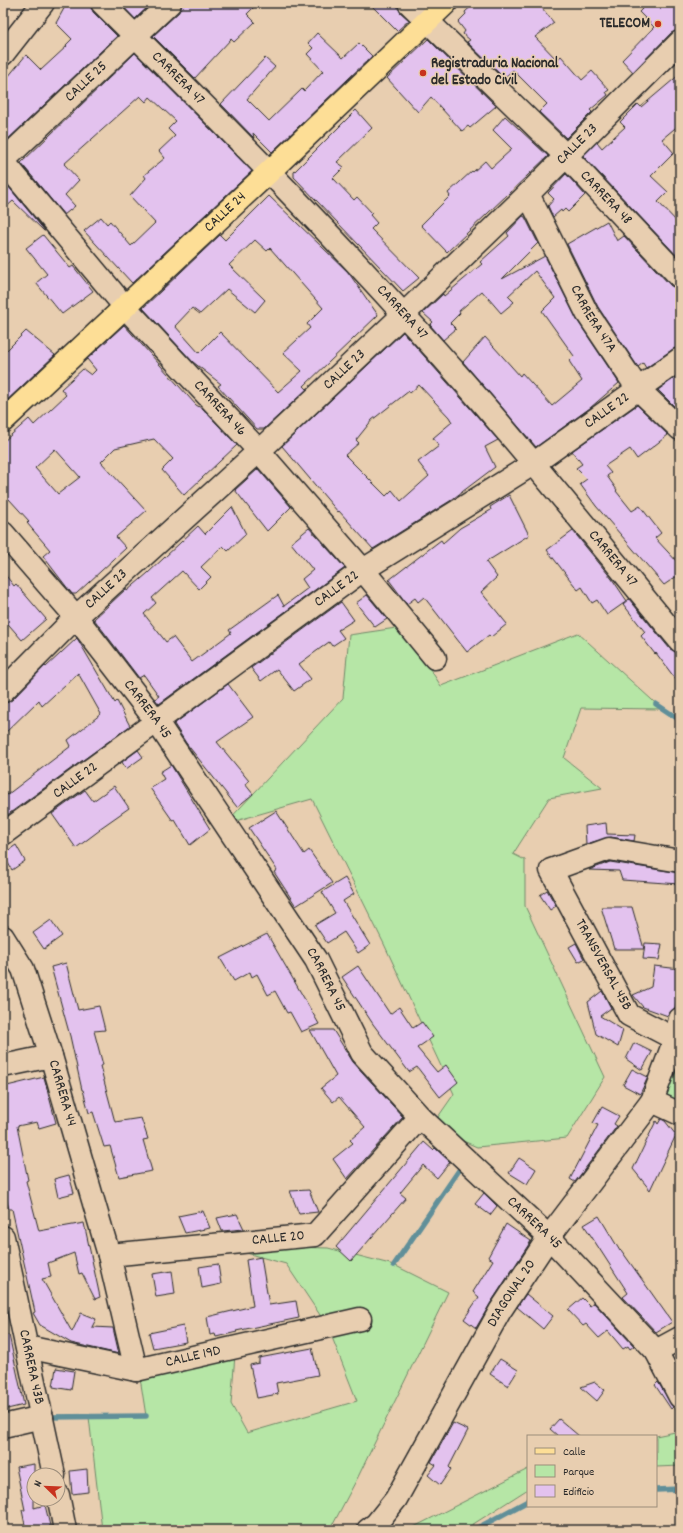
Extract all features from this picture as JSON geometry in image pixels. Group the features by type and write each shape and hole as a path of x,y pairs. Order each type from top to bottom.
{"main road":[{"name":"CALLE 24","path":"3,421 269,172 446,3"}],"street":[{"path":"3,54 42,3"},
{"name":"CARRERA 47","path":"102,3 269,172 404,314 533,464 680,641"},
{"name":"CALLE 25","path":"3,161 170,3"},
{"name":"CARRERA 48","path":"409,3 565,155 680,277"},
{"name":"CALLE 23","path":"3,691 76,617 259,451 404,314 528,194 565,155 680,42"},
{"name":"CARRERA 46","path":"3,161 125,307 259,451 363,570 435,658"},
{"name":"CARRERA 47A","path":"528,194 587,313 638,389 680,429"},
{"name":"CALLE 22","path":"3,834 363,570 533,464 680,360"},
{"name":"CARRERA 45","path":"3,533 76,617 157,722 316,960 362,1053 420,1117 549,1238 656,1351 680,1397"},
{"name":"TRANSVERSAL 45B","path":"677,1029 629,1015 551,870 609,849 680,860"},
{"name":"CARRERA 44","path":"3,937 24,969 51,1056 109,1255 136,1370"},
{"name":"DIAGONAL 20","path":"368,1530 376,1524 396,1499 500,1311 549,1238 652,1101 677,1029"},
{"path":"3,1066 51,1056"},
{"path":"652,1101 680,1114"},
{"name":"CALLE 20","path":"109,1255 315,1235 420,1117"},
{"name":"CARRERA 43B","path":"3,1236 52,1467"},
{"name":"CALLE 19D","path":"27,1347 136,1370 360,1320"},
{"path":"656,1351 680,1338"},
{"path":"3,1426 42,1417"},
{"path":"60,1507 65,1530"}],"green space":[{"path":"403,627 441,686 578,633 662,709 581,708 564,758 602,788 549,798 513,854 525,860 525,906 605,1077 567,1138 477,1147 431,1127 454,1094 384,944 312,799 225,824 343,698 349,635"},
{"path":"680,1014 680,1107 652,1101"},
{"path":"217,1245 328,1248 394,1265 448,1292 358,1477 330,1530 264,1530 263,1526 254,1530 102,1530 89,1417 146,1416 141,1384 136,1370 235,1355 231,1404 247,1433 357,1401 328,1327 286,1264"},
{"path":"680,1431 680,1466 657,1467 657,1436"},
{"path":"527,1470 527,1490 464,1530 408,1530"}],"building":[{"path":"67,3 90,3 93,12 117,36 5,142 3,140 3,83 26,55 41,70 67,46 66,45 72,39 56,23"},
{"path":"120,3 152,3 135,19"},
{"path":"182,3 258,3 247,14 255,22 234,42 231,39 195,78 153,36 179,12"},
{"path":"369,3 397,3 400,12 409,20 397,31"},
{"path":"475,3 538,3 554,23 535,37 557,60 561,56 582,80 592,71 609,90 606,92 608,95 590,110 592,112 566,138 539,112 547,104 513,70 504,78 467,42 470,40 463,34 465,31 458,22 466,14 465,12"},
{"path":"648,3 680,3 680,29 671,33 633,72 622,60 654,27 639,12"},
{"path":"317,33 343,58 359,43 372,56 272,152 253,133 254,138 221,104 265,58 275,67 247,99 269,121 302,89 304,91 323,71 307,54 313,48 308,43"},
{"path":"428,39 496,106 470,128 468,126 462,131 431,97 418,112 387,78"},
{"path":"135,53 252,171 132,283 84,231 101,217 107,224 110,221 131,246 155,223 130,196 146,178 144,175 165,158 159,151 175,136 168,129 176,121 150,97 146,102 140,96 64,164 79,180 65,195 75,206 64,215 21,163"},
{"path":"680,74 680,124 662,139 674,153 651,176 668,192 658,202 680,225 680,259 583,156 597,142 602,148 625,127 620,122 638,104 641,107"},
{"path":"356,110 372,128 337,162 344,167 333,178 354,200 357,197 372,213 370,215 377,223 371,229 419,278 403,291 294,177 294,172"},
{"path":"505,116 548,156 447,252 421,225 450,196 448,193 472,171 473,172 485,161 491,168 512,149 493,130"},
{"path":"566,174 585,195 568,212 565,209 562,212 561,210 553,217 548,206 554,199 548,193"},
{"path":"3,180 45,231 13,201 3,210"},
{"path":"269,196 348,272 378,315 304,386 307,389 264,429 257,429 218,386 221,384 193,362 143,308 220,235 225,240","holes":["255,240 267,251 270,248 323,308 307,324 310,328 283,353 302,371 278,392 220,332 199,353 175,326 192,308 200,314 227,289 255,312 265,300 229,265"]},
{"path":"523,216 525,217 538,243 502,279 545,256 577,320 619,383 590,408 536,447 463,362 485,337 520,376 522,373 552,406 582,381 569,361 574,356 542,311 555,298 535,271 508,296 514,302 501,313 482,291 459,311 460,313 450,323 456,329 443,340 430,325 433,322 423,313 443,294 444,296 482,264 480,262 509,236 507,233"},
{"path":"607,221 617,241 624,236 671,286 680,289 680,347 673,349 646,368 643,363 638,367 598,307 567,244"},
{"path":"43,235 70,268 73,266 93,291 62,314 36,283 47,274 26,248"},
{"path":"124,325 196,405 203,409 237,445 184,495 162,470 173,459 154,439 115,448 101,462 146,511 116,537 126,548 76,594 72,594 43,556 50,550 27,523 29,521 9,499 3,504 3,442 29,419 34,425 66,395 61,389 83,369 91,375 96,370 87,359","holes":["55,449 80,477 58,494 35,468"]},
{"path":"26,331 55,355 3,404 3,354"},
{"path":"403,332 498,440 485,447 495,467 450,501 373,549 339,511 338,512 282,446","holes":["419,385 452,422 433,438 439,446 418,462 429,476 401,501 392,490 386,496 345,455 359,443 356,440 372,420"]},
{"path":"676,377 680,381 680,412 658,390"},
{"path":"637,405 668,435 637,459 630,449 605,466 611,473 607,476 617,490 616,491 632,511 640,506 661,533 655,538 680,565 680,574 664,585 596,506 580,484 587,479 576,468 582,464 572,451"},
{"path":"258,469 291,507 267,531 235,490"},
{"path":"509,495 529,535 486,562 497,577 481,592 507,624 491,637 489,635 467,652 424,597 418,602 415,598 407,604 389,580 441,540 443,543 460,528 491,510 490,507"},
{"path":"232,507 246,534 228,551 223,546 201,567 211,577 199,589 182,571 152,598 156,603 144,614 166,642 173,637 192,662 231,633 229,630 278,595 284,606 308,588 302,579 313,570 291,543 309,528 345,568 159,704 155,699 159,696 144,675 139,678 94,619 126,589 127,591 148,573 198,526 205,534"},
{"path":"573,531 612,579 627,601 607,615 597,600 592,603 582,587 578,590 547,550"},
{"path":"3,572 14,586 16,584 46,619 22,640 3,618"},
{"path":"367,595 387,619 375,627 356,603"},
{"path":"629,599 670,649 680,653 680,685 641,636 645,632 623,604"},
{"path":"341,602 354,620 338,630 344,638 332,646 329,642 299,664 311,679 294,691 277,669 261,681 251,668"},
{"path":"77,638 115,703 117,701 130,726 3,818 3,798 71,746 68,740 101,714 78,673 42,706 39,700 3,735 3,705 12,700 45,666 46,667"},
{"path":"228,684 253,717 217,742 249,781 245,784 253,794 237,807 186,743 174,724"},
{"path":"138,750 143,757 126,769 122,762"},
{"path":"171,765 210,829 190,845 175,820 173,821 150,788 164,779 160,772"},
{"path":"114,786 129,808 99,829 100,830 76,848 52,814 85,790 93,801"},
{"path":"276,811 304,854 309,850 332,883 296,906 274,872 277,870 249,828"},
{"path":"606,823 607,834 635,835 634,841 611,837 586,844 585,826"},
{"path":"16,845 25,861 12,870 3,854"},
{"path":"610,862 680,873 680,884 622,880 619,871 589,870"},
{"path":"345,878 354,894 343,901 370,945 358,953 344,932 327,943 315,925 335,913 322,892"},
{"path":"547,890 556,906 550,910 540,895"},
{"path":"601,907 632,907 644,949 614,949"},
{"path":"51,920 62,936 44,949 33,933"},
{"path":"267,934 319,1024 301,1032 290,1012 287,1013 275,991 268,995 257,974 252,977 250,972 234,981 220,958"},
{"path":"576,943 584,959 578,962 569,947"},
{"path":"645,943 662,944 659,960 643,959"},
{"path":"66,963 78,1010 99,1006 105,1030 94,1031 103,1065 100,1066 115,1122 141,1118 148,1139 143,1140 152,1171 119,1177 110,1146 104,1147 93,1112 89,1113 51,967"},
{"path":"358,966 390,1014 399,1007 413,1028 422,1022 433,1037 417,1048 437,1072 446,1065 458,1082 440,1097 417,1067 409,1072 373,1024 342,977"},
{"path":"654,966 680,969 680,988 675,1008 668,1016 643,1007 633,995 651,987"},
{"path":"602,991 611,1008 600,1016 623,1030 618,1047 596,1034 588,1002"},
{"path":"310,1030 333,1030 353,1062 403,1117 347,1179 333,1159 353,1143 350,1140 365,1127 339,1097 333,1102 321,1088 336,1076"},
{"path":"634,1043 652,1052 642,1070 626,1059"},
{"path":"632,1069 648,1077 640,1094 623,1085"},
{"path":"44,1077 56,1123 39,1128 37,1122 17,1126 28,1180 26,1181 39,1231 84,1223 100,1297 95,1299 82,1273 79,1274 74,1253 48,1263 51,1277 42,1279 72,1332 81,1313 96,1319 92,1327 113,1328 119,1354 71,1343 40,1325 33,1313 35,1312 12,1209 9,1209 3,1187 3,1087"},
{"path":"602,1107 619,1116 614,1124 617,1126 575,1182 570,1179 598,1125 593,1123"},
{"path":"661,1119 665,1121 676,1135 650,1190 633,1169 656,1121 658,1124"},
{"path":"424,1142 433,1150 435,1148 450,1162 437,1178 423,1165 400,1193 406,1198 351,1261 336,1247"},
{"path":"519,1158 536,1169 527,1184 509,1173"},
{"path":"69,1175 74,1193 58,1197 54,1179"},
{"path":"309,1190 318,1212 299,1214 290,1191"},
{"path":"484,1193 497,1206 490,1215 475,1204"},
{"path":"203,1211 210,1228 185,1233 178,1216"},
{"path":"237,1214 244,1229 222,1231 217,1218"},
{"path":"599,1216 620,1251 621,1250 672,1322 656,1332 623,1297 628,1293 584,1225"},
{"path":"506,1224 531,1241 476,1328 464,1319 479,1297 473,1292 493,1260 488,1257"},
{"path":"261,1257 269,1305 296,1301 299,1318 236,1331 237,1332 216,1337 215,1334 210,1335 207,1317 253,1306 246,1260"},
{"path":"218,1264 221,1284 202,1288 199,1267"},
{"path":"172,1271 175,1294 156,1297 152,1274"},
{"path":"526,1294 553,1316 543,1329 517,1307"},
{"path":"582,1298 590,1306 594,1303 634,1346 630,1349 628,1346 623,1349 608,1331 599,1338 586,1324 583,1326 568,1310"},
{"path":"183,1326 186,1342 153,1348 149,1333"},
{"path":"9,1335 24,1405 3,1410 3,1336"},
{"path":"312,1348 318,1375 276,1383 278,1394 257,1398 250,1365 259,1363 259,1358"},
{"path":"500,1359 518,1370 508,1386 490,1374"},
{"path":"56,1368 74,1371 71,1390 53,1387"},
{"path":"595,1382 605,1390 597,1401 581,1387"},
{"path":"658,1382 673,1407 671,1409 655,1385"},
{"path":"559,1419 578,1435 557,1435 550,1429"},
{"path":"453,1423 468,1430 449,1467 451,1469 440,1485 428,1475 436,1465 431,1462"},
{"path":"34,1464 34,1467 26,1467 26,1507 45,1507 51,1530 26,1530 22,1510 25,1510 16,1467"},
{"path":"87,1469 88,1492 72,1494 70,1471"}],"waterway":[{"path":"656,704 680,720"},
{"path":"394,1265 464,1163"},
{"path":"47,1417 146,1416"},
{"path":"657,1490 680,1489"},
{"path":"474,1530 527,1502"}],"place":[{"name":"TELECOM","path":"658,24"},
{"name":"Registraduria Nacional del Estado Civil","path":"423,73"}]}
